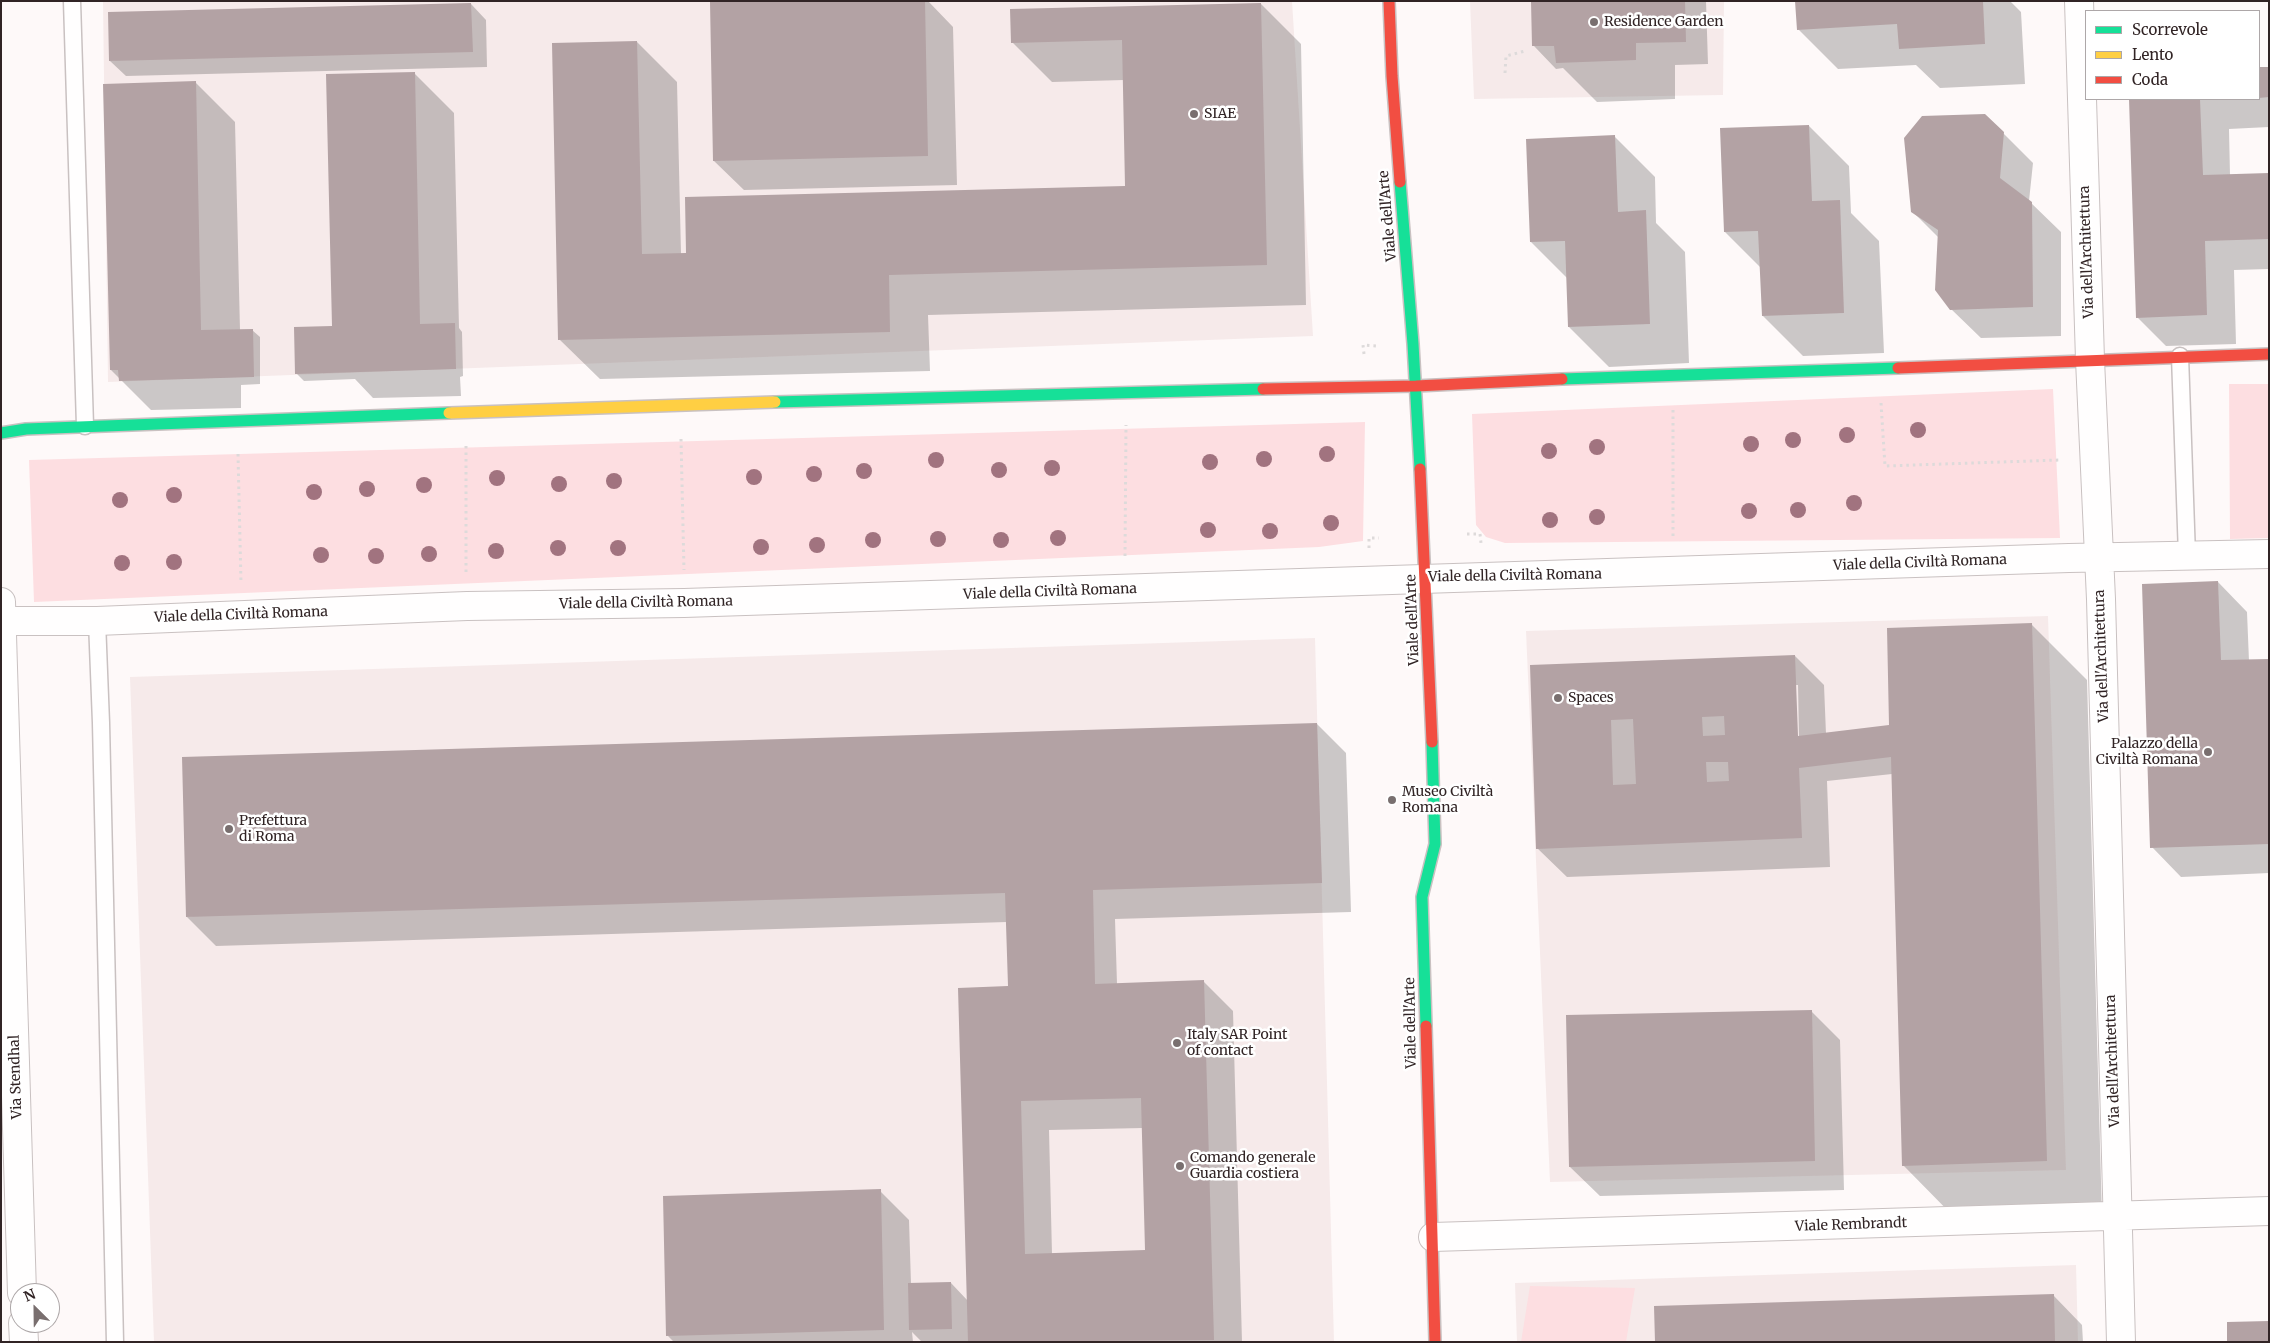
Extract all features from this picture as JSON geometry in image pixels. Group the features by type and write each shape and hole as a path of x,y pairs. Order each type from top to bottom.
{"street":[{"name":"Viale dell'Arte","path":"1389,1 1392,76 1416,386 1426,578 1435,844 1422,897 1433,1237 1430,1335"},
{"name":"Via dell'Architettura","path":"2079,1 2090,360 2099,557 2121,1342"},
{"path":"1,433 26,429 85,426 466,412 1126,391 1416,386 1512,380 1673,376 2269,354"},
{"name":"Viale della Civiltà Romana","path":"2,620 97,621 466,606 684,603 2099,557 2269,554"},
{"path":"1,602 2,620"},
{"name":"Via Stendhal","path":"2,620 22,1283"},
{"name":"Viale Rembrandt","path":"1433,1237 2269,1211"}],"lane":[{"path":"72,1 85,426"},
{"path":"2180,356 2186,556"},
{"path":"97,621 115,1342"}],"path":[{"path":"1505,73 1506,56 1526,51"},
{"path":"1364,360 1364,346 1376,346"},
{"path":"1880,368 1885,466 2095,458"},
{"path":"1673,376 1673,572"},
{"path":"1125,589 1126,391"},
{"path":"681,406 684,603"},
{"path":"466,412 466,606"},
{"path":"237,420 242,616"},
{"path":"1467,534 1480,534 1481,551"},
{"path":"1369,549 1369,538 1379,538"}],"shaded area":[{"path":"103,1 1292,1 1313,336 108,382"},
{"path":"1470,1 1724,1 1723,95 1474,99"},
{"path":"2229,384 2269,384 2269,538 2230,539"},
{"path":"2053,389 2060,538 1505,543 1486,537 1476,525 1472,414"},
{"path":"1365,422 1363,541 1319,547 34,602 29,460"},
{"path":"2048,616 2066,1170 1550,1182 1526,631"},
{"path":"1315,638 1334,1342 154,1342 130,677"},
{"path":"2076,1265 2078,1342 1517,1342 1515,1283"},
{"path":"1530,1286 1635,1288 1626,1342 1521,1342"}],"building":[{"path":"925,1 928,156 713,161 710,2"},
{"name":"Residence Garden","path":"1531,1 1685,1 1686,42 1636,43 1636,60 1556,63 1554,46 1532,46"},
{"path":"1795,1 1983,1 1985,44 1899,49 1897,24 1797,30"},
{"path":"471,3 473,52 109,61 108,12"},
{"name":"SIAE","path":"1261,3 1267,265 889,275 890,332 558,340 552,43 637,41 642,254 686,253 685,197 1125,186 1122,40 1011,43 1010,9"},
{"path":"2260,67 2269,67 2269,97 2260,98"},
{"path":"415,72 420,324 455,323 456,369 295,374 294,327 332,326 326,74"},
{"path":"196,81 201,330 253,329 254,377 119,381 118,370 110,370 103,84"},
{"path":"2129,100 2200,100 2203,175 2269,173 2269,239 2205,241 2207,315 2136,318"},
{"path":"1985,114 2004,132 2000,178 2032,202 2033,307 1950,310 1935,290 1938,230 1911,212 1904,138 1922,116"},
{"path":"1809,125 1812,201 1840,200 1844,313 1762,316 1758,231 1724,232 1720,128"},
{"path":"1615,135 1618,212 1646,210 1650,324 1568,327 1565,241 1530,242 1526,139"},
{"name":"Palazzo della Civiltà Romana","path":"2218,581 2221,660 2269,659 2269,844 2150,848 2142,584"},
{"path":"2032,623 2047,1161 1902,1166 1891,757 1799,768 1802,838 1536,849 1530,665 1795,655 1798,736 1889,725 1887,628","holes":["1724,716 1725,735 1703,736 1702,717","1633,719 1636,784 1613,785 1611,720","1706,762 1728,762 1729,781 1707,782"]},
{"path":"1317,723 1322,883 1093,890 1095,984 1204,980 1214,1340 968,1342 958,988 1008,986 1005,893 186,917 182,757","holes":["1141,1098 1145,1250 1025,1254 1021,1101"]},
{"path":"1812,1010 1815,1161 1569,1167 1566,1015"},
{"path":"881,1189 884,1330 666,1336 663,1196"},
{"path":"951,1282 952,1329 909,1330 908,1283"},
{"path":"2054,1294 2055,1342 1655,1342 1654,1306"},
{"path":"2269,1321 2269,1342 2227,1342 2227,1322"}],"traffic: fast":[{"path":"1400,182 1413,344 1420,469"},
{"path":"1562,379 1898,368"},
{"path":"775,402 1263,389"},
{"path":"1,433 26,429 449,413"},
{"path":"1426,1026 1422,897 1435,844 1432,742"}],"traffic: slow":[{"path":"449,413 775,402"}],"traffic: jam":[{"path":"1389,1 1392,76 1400,182"},
{"path":"1898,368 2269,354"},
{"path":"1263,389 1416,386 1562,379"},
{"path":"1420,469 1432,742"},
{"path":"1426,1026 1435,1342"}],"place":[{"name":"Residence Garden","path":"1594,22"},
{"name":"SIAE","path":"1194,114"},
{"name":"Spaces","path":"1558,698"},
{"name":"Palazzo della Civiltà Romana","path":"2208,752"},
{"name":"Museo Civiltà Romana","path":"1392,800"},
{"name":"Prefettura di Roma","path":"229,829"},
{"name":"Italy SAR Point of contact","path":"1177,1043"},
{"name":"Comando generale Guardia costiera","path":"1180,1166"}]}
